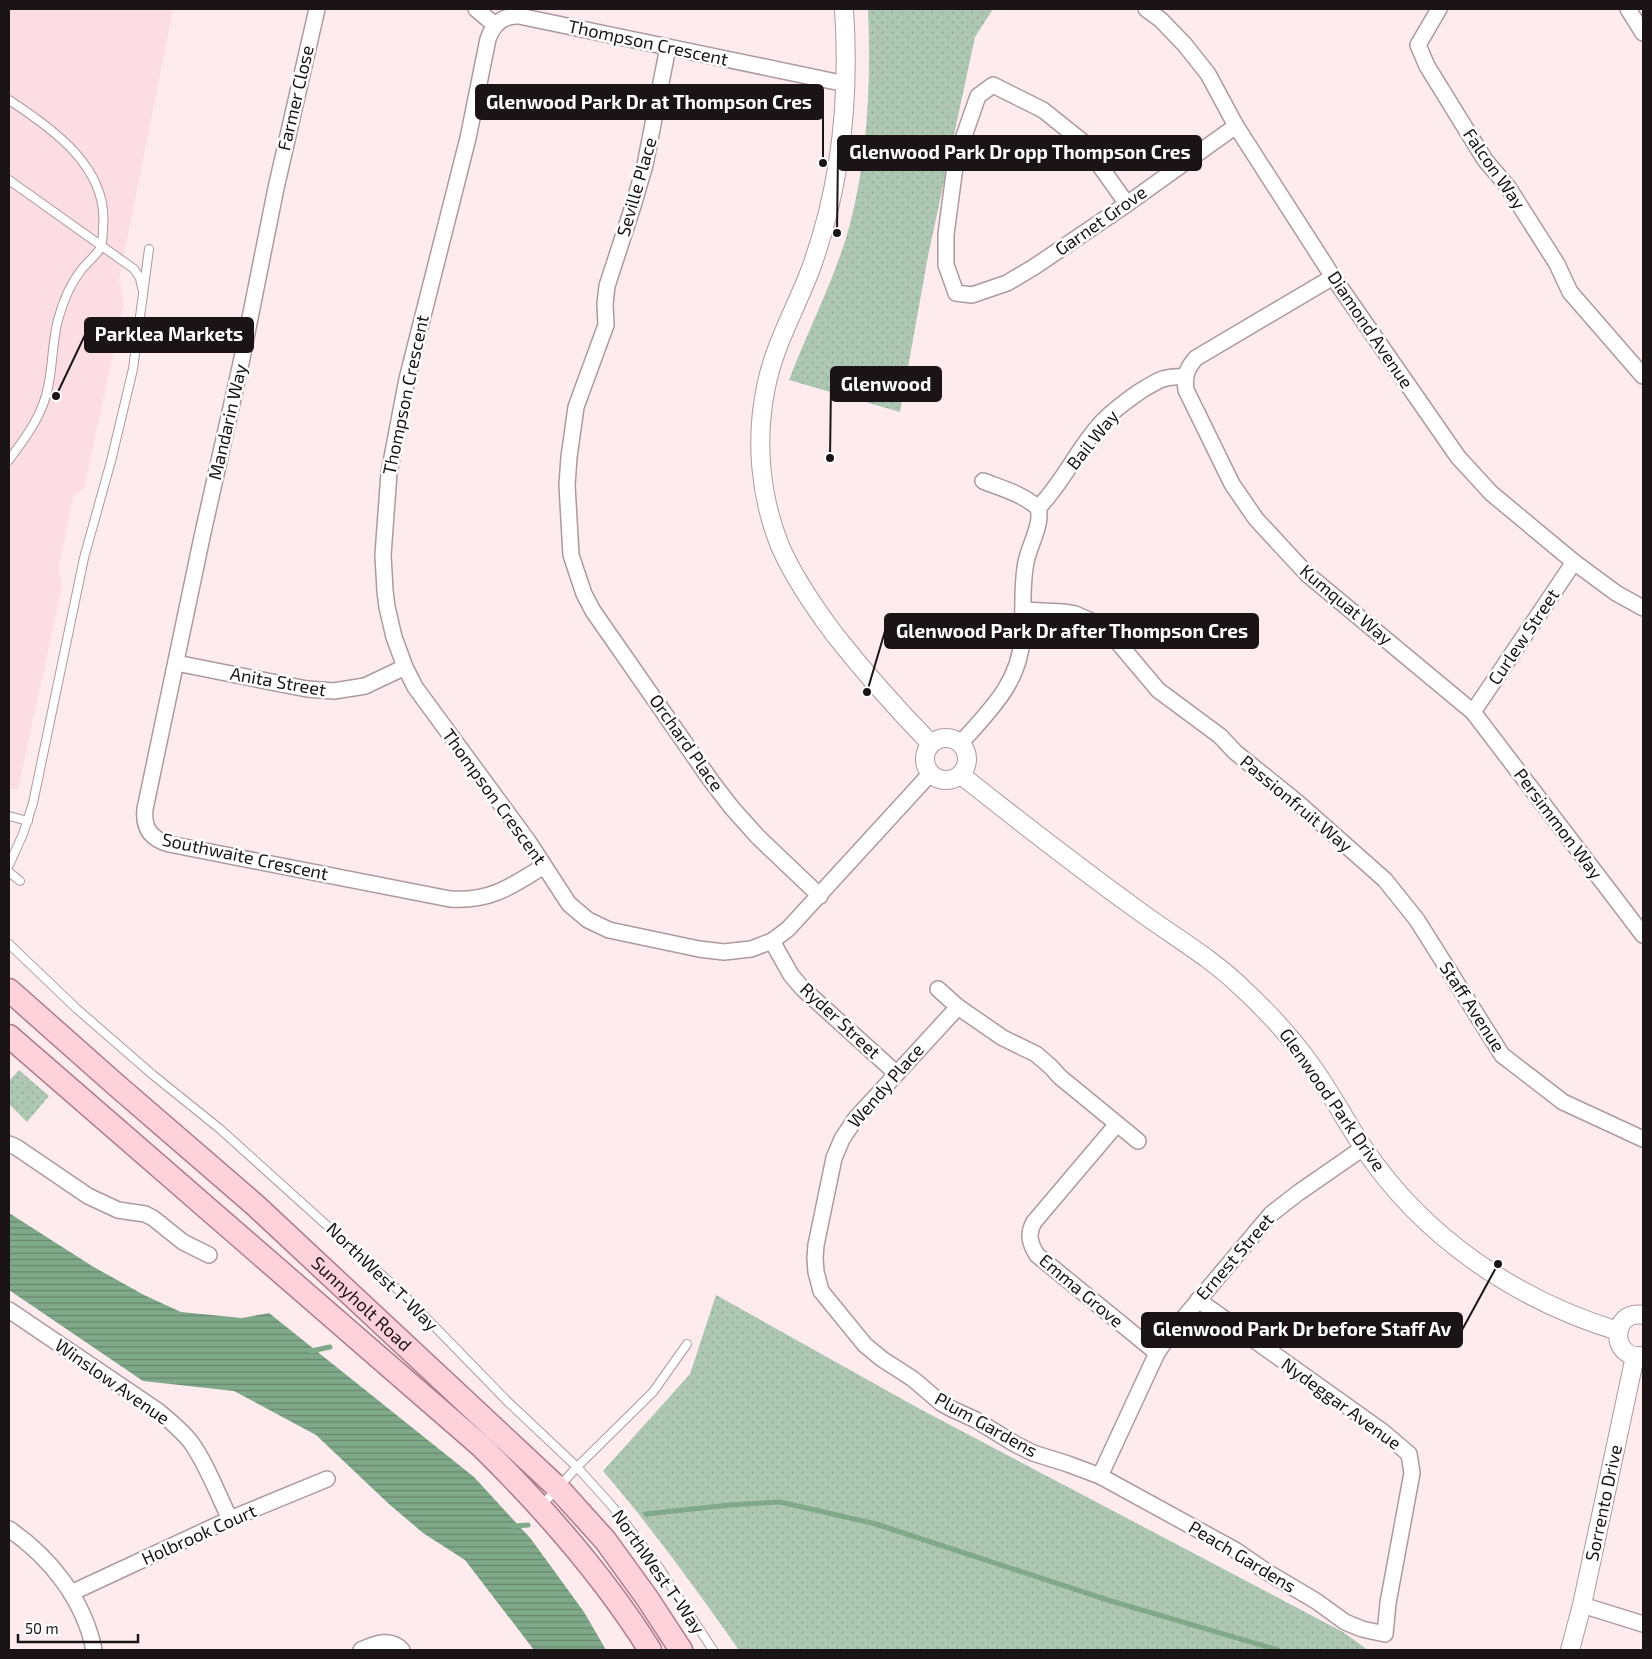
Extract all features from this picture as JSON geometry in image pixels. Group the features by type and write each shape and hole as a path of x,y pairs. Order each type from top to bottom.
{"main road":[{"name":"Sunnyholt Road","path":"9,990 255,1205 558,1488 604,1540 647,1598 681,1650"},
{"name":"Sunnyholt Road","path":"9,1036 458,1426 513,1478 567,1537 632,1622 650,1650"}],"street":[{"name":"Farmer Close","path":"276,188 317,9"},
{"path":"476,9 495,25"},
{"path":"844,9 846,84 842,140 834,189 810,270 776,351 766,386 761,425 761,467 774,528 798,582 823,619 864,672 931,744"},
{"name":"Diamond Avenue","path":"1146,9 1161,20 1185,45 1208,74 1236,126 1334,277 1458,457 1492,493 1574,562 1603,584 1643,608"},
{"name":"Falcon Way","path":"1439,9 1418,45 1426,66 1485,160 1508,187 1557,264 1570,292 1643,376"},
{"path":"1628,9 1643,34"},
{"name":"Thompson Crescent","path":"846,84 519,16 505,18 495,25 488,39 468,138 407,379 390,463 384,542 385,591 391,624 405,667 424,701 528,841 569,904 588,920 609,930 718,952 743,950 772,941 788,929 820,896 930,774"},
{"name":"Seville Place","path":"606,325 605,304 607,286 645,165 668,47"},
{"name":"Garnet Grove","path":"1127,204 1083,142 1043,110 993,85 978,96 956,159 946,234 946,265 956,293 972,295 1007,283 1071,243 1127,204 1236,126"},
{"name":"Mandarin Way","path":"202,537 241,363 276,188"},
{"path":"1185,377 1189,366 1196,358 1334,277"},
{"name":"Orchard Place","path":"606,325 576,407 567,478 570,548 584,594 593,612 712,782 758,837 820,896"},
{"name":"Bail Way","path":"1038,508 1052,493 1102,422 1120,405 1158,380 1165,377 1185,377"},
{"name":"Kumquat Way","path":"1185,377 1186,390 1232,484 1256,519 1308,574 1473,712"},
{"path":"960,744 997,703 1015,673 1022,641 1023,583 1029,548 1040,518 1038,508 1027,499 983,481"},
{"name":"Southwaite Crescent","path":"202,537 144,815 148,832 155,839 178,846 450,899 479,898 498,893 544,866"},
{"name":"Curlew Street","path":"1473,712 1574,562"},
{"name":"Passionfruit Way","path":"1024,610 1075,614 1098,624 1110,633 1151,683 1220,736 1235,752 1297,802 1348,847 1385,880 1417,920"},
{"name":"Anita Street","path":"176,663 308,689 334,691 365,686 405,667"},
{"name":"Persimmon Way","path":"1473,712 1643,935"},
{"path":"944,738 950,738 960,744 966,751 967,758 967,765 961,774 953,780 946,781 939,780 930,774 925,764 925,757 931,744 944,738"},
{"name":"Glenwood Park Drive","path":"961,774 1042,840 1139,912 1207,958 1240,985 1280,1026 1311,1064 1363,1148 1380,1170 1419,1214 1450,1243 1500,1279 1568,1314 1618,1331"},
{"name":"Staff Avenue","path":"1417,920 1502,1055 1563,1102 1643,1139"},
{"name":"Ryder Street","path":"772,941 791,975 803,989 896,1073"},
{"path":"938,989 958,1007 1003,1038 1036,1054 1060,1078 1091,1101 1138,1141"},
{"name":"Wendy Place","path":"821,1290 815,1265 816,1245 837,1148 852,1123 958,1007"},
{"name":"Emma Grove","path":"1117,1124 1034,1222 1031,1227 1030,1240 1037,1255 1157,1353"},
{"path":"11,1143 88,1196 118,1210 144,1214 153,1218 183,1242 209,1255"},
{"name":"Ernest Street","path":"1100,1476 1157,1353 1170,1334 1271,1214 1363,1148"},
{"name":"Plum Gardens","path":"821,1290 865,1345 876,1355 913,1379 941,1403 976,1420 1033,1453 1100,1476"},
{"name":"Nydeggar Avenue","path":"1198,1300 1382,1431 1408,1454 1412,1473 1388,1603 1385,1634"},
{"name":"Winslow Avenue","path":"9,1310 158,1411 175,1425 190,1442 202,1461 230,1519"},
{"path":"1639,1356 1630,1354 1622,1348 1618,1340 1618,1331 1621,1324 1629,1316 1643,1314"},
{"name":"Sorrento Drive","path":"1570,1650 1639,1356"},
{"name":"Peach Gardens","path":"1100,1476 1235,1550 1267,1572 1316,1601 1345,1622 1362,1629 1385,1634"},
{"name":"Holbrook Court","path":"71,1594 230,1519 327,1479"},
{"path":"9,1529 36,1549 61,1578 83,1616 94,1650"},
{"path":"1582,1604 1643,1624"},
{"path":"361,1650 382,1642 399,1642"}],"lane":[{"path":"9,100 57,136 80,158 100,189 104,207 101,247 77,275 66,294 54,336 48,387 38,418 9,460"},
{"path":"9,180 134,269 140,278 143,292"},
{"path":"9,866 28,821 33,803 84,558 112,460 133,369 149,249"},
{"path":"9,816 28,821"},
{"path":"9,872 20,881"},
{"name":"NorthWest T-Way","path":"9,944 84,1015 153,1075 220,1129 397,1289 576,1468 612,1506 656,1563 713,1650"},
{"path":"540,1506 653,1392 687,1344"}],"shaded area":[{"path":"9,9 173,9 119,279 124,304 84,488 73,496 58,571 62,586 18,789 11,789 9,802"},
{"path":"868,9 993,9 975,37 928,256 900,412 789,380 836,267 849,228 855,201 867,119"},
{"path":"19,1070 49,1096 27,1122 9,1104 9,1081"},
{"path":"9,1213 92,1266 144,1295 181,1312 242,1318 269,1313 474,1477 531,1539 584,1612 606,1650 534,1650 465,1560 423,1533 389,1504 316,1435 234,1391 143,1381 9,1290"},
{"path":"716,1295 918,1408 1343,1632 1368,1650 739,1650 639,1514 603,1471 690,1374"}],"waterway":[{"path":"311,1351 330,1347"},
{"path":"646,1514 780,1502 876,1524 1111,1601 1278,1650"},
{"path":"513,1526 528,1525"}],"place":[{"name":"Glenwood Park Dr at Thompson Cres","path":"823,163"},
{"name":"Glenwood Park Dr opp Thompson Cres","path":"837,233"},
{"name":"Parklea Markets","path":"56,396"},
{"name":"Glenwood","path":"830,458"},
{"name":"Glenwood Park Dr after Thompson Cres","path":"867,692"},
{"name":"Glenwood Park Dr before Staff Av","path":"1498,1264"}]}
